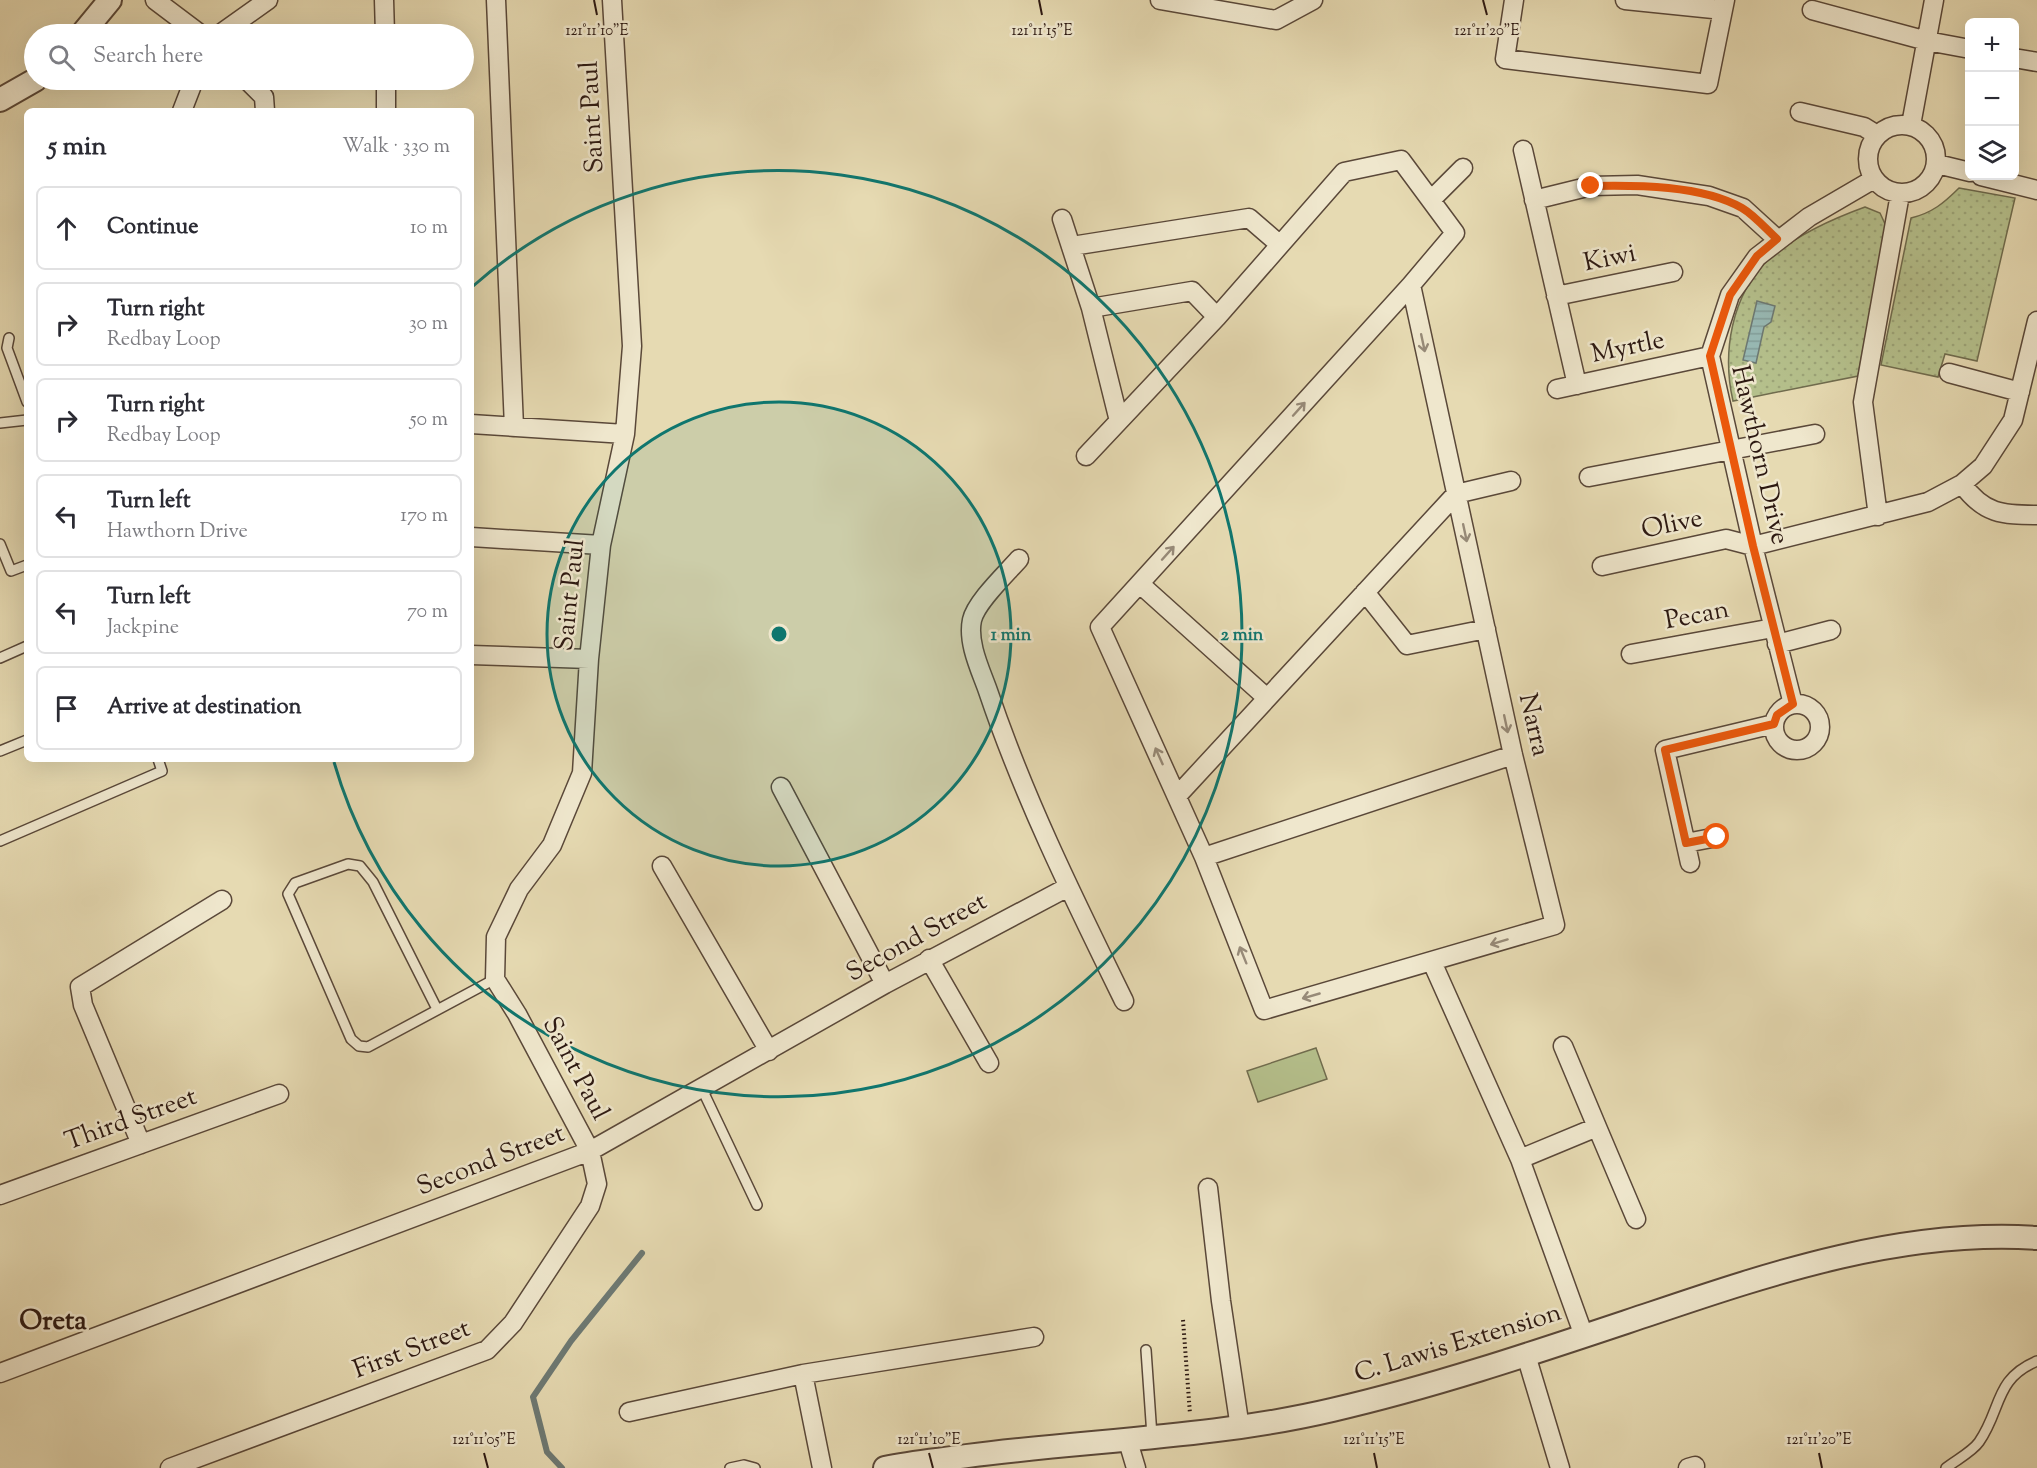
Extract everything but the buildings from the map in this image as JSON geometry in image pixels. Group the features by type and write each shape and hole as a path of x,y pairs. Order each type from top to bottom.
{"street":[{"path":"90,24 110,0"},
{"path":"155,0 187,24"},
{"path":"234,24 268,0"},
{"path":"384,0 385,24"},
{"path":"496,0 514,427"},
{"name":"Saint Paul","path":"590,1151 517,1014 495,979 496,937 519,889 552,844 582,773 589,659 601,544 625,434 632,346 612,0"},
{"path":"1160,0 1189,2 1276,20 1313,0"},
{"path":"1514,0 1505,58 1708,84 1724,5 1625,0"},
{"path":"1911,125 1934,0"},
{"path":"1812,10 1927,41 1965,48"},
{"path":"2019,59 2037,62"},
{"path":"0,100 24,86"},
{"path":"183,108 190,90"},
{"path":"257,90 264,97 265,108"},
{"path":"386,90 386,108"},
{"path":"1800,112 1864,127 1877,135"},
{"path":"1899,124 1911,125 1923,130 1931,140 1936,151 1937,164 1933,176 1924,186 1913,192 1900,194 1885,189 1874,179 1868,168 1868,156 1877,135 1899,124"},
{"path":"1522,150 1577,385"},
{"path":"1086,456 1217,317 1344,172 1401,160 1455,233 1411,285"},
{"path":"1937,164 1965,171"},
{"path":"1431,200 1463,168"},
{"name":"Hawthorn Drive","path":"1793,704 1753,546 1710,356 1730,295 1757,256 1777,239 1874,179"},
{"path":"1997,180 2037,190"},
{"path":"1534,200 1591,186 1637,185 1709,196 1743,208 1777,239"},
{"path":"1878,516 1863,402 1900,194"},
{"path":"1072,246 1249,218 1279,244"},
{"path":"1062,219 1091,308 1119,421"},
{"name":"Kiwi","path":"1556,296 1673,272"},
{"name":"Narra","path":"1411,285 1513,755 1555,926 1264,1010 1204,857 1100,627 1411,285"},
{"path":"1091,308 1191,291 1217,317"},
{"path":"1753,546 1928,502 1962,484 1983,465 2013,420 2034,346 2037,321"},
{"name":"Myrtle","path":"1557,389 1710,356"},
{"path":"1949,373 2020,392"},
{"path":"474,424 625,434"},
{"path":"1589,477 1815,434"},
{"path":"1177,796 1456,494 1511,481"},
{"path":"1962,484 1972,498 2003,515 2037,515"},
{"path":"474,537 601,544"},
{"name":"Olive","path":"1602,566 1726,539 1753,546"},
{"path":"1019,559 977,608 971,632 999,724 1068,888 1124,1000"},
{"path":"1140,584 1267,698"},
{"path":"1365,592 1407,645 1486,629"},
{"name":"Pecan","path":"1631,654 1831,630"},
{"path":"474,655 589,659"},
{"path":"1793,704 1810,708 1820,722 1816,739 1802,749 1785,747 1775,733 1774,724 1777,715 1793,704"},
{"path":"1690,863 1665,750 1774,724"},
{"path":"1204,857 1513,755"},
{"path":"782,787 885,984"},
{"path":"1686,843 1717,837"},
{"path":"662,867 769,1050"},
{"name":"Second Street","path":"0,1373 590,1151 930,959 1068,888"},
{"path":"141,1144 83,1005 80,987 222,900"},
{"path":"930,959 989,1063"},
{"path":"1432,962 1520,1159 1584,1336"},
{"path":"1563,1046 1636,1219"},
{"name":"Third Street","path":"0,1195 279,1094"},
{"path":"1520,1159 1597,1126"},
{"name":"First Street","path":"170,1468 487,1350 513,1323 590,1206 597,1184 590,1151"},
{"path":"1209,1188 1221,1301 1240,1428"},
{"name":"C. Lawis Extension","path":"885,1468 1003,1451 1240,1428 1331,1410 1526,1355 1745,1282 1834,1258 1913,1243 1990,1235 2037,1238"},
{"path":"629,1412 803,1374 1034,1337"},
{"path":"1526,1355 1560,1468"},
{"path":"803,1374 822,1468"},
{"path":"1127,1438 1136,1468"}],"lane":[{"path":"9,338 7,348 24,394"},
{"path":"0,423 24,420"},
{"path":"0,544 11,571"},
{"path":"0,576 24,566"},
{"path":"0,658 24,647"},
{"path":"0,751 24,741"},
{"path":"0,841 162,771 159,762"},
{"path":"437,1010 373,882 360,866 348,864 296,883 290,889 288,894 351,1039 359,1046 368,1047 495,979"},
{"path":"702,1089 757,1205"},
{"path":"1146,1350 1152,1436"},
{"path":"1946,1468 1978,1443 2007,1384 2018,1369 2037,1361"},
{"path":"730,1468 744,1465 755,1468"}],"path":[{"path":"1183,1320 1190,1415"}],"green space":[{"path":"1959,188 2015,198 1977,361 1945,354 1938,377 1881,365 1911,218 1937,207"},
{"path":"1865,207 1880,213 1886,226 1858,376 1733,401 1729,364 1732,326 1745,290 1755,274 1789,243 1827,223"},
{"path":"1316,1048 1327,1079 1258,1102 1247,1071"}],"water":[{"path":"1757,301 1775,306 1771,322 1764,327 1756,363 1743,360"}],"waterway":[{"path":"562,1468 547,1452 533,1397 571,1341 642,1253"}],"district":[{"name":"Oreta","path":"53,1322"}],"route":[{"path":"1591,186 1637,185 1709,196 1743,208 1777,239 1757,256 1730,295 1710,356 1753,546 1793,704 1784,708 1777,715 1774,724 1665,750 1686,843 1717,837"}]}
